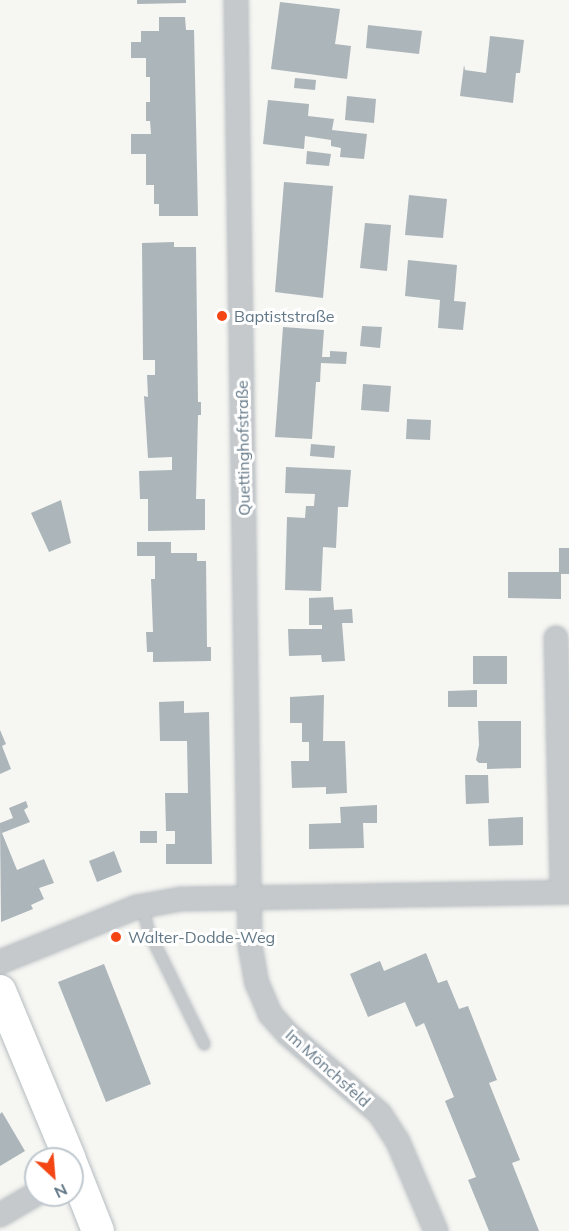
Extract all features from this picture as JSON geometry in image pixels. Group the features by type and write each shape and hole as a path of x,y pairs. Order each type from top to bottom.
{"street":[{"name":"Quettinghofstraße","path":"236,0 249,896"},
{"path":"0,963 142,906 181,900 249,896 566,892 556,638"},
{"name":"Im Mönchsfeld","path":"249,896 250,945 257,983 270,1014 288,1034 380,1114 398,1142 436,1231"},
{"path":"0,991 64,1147"},
{"path":"84,1197 98,1231"},
{"path":"0,1215 24,1201"}],"lane":[{"path":"142,906 149,932 204,1044"}],"building":[{"path":"137,0 186,0 186,3 137,4"},
{"path":"280,2 340,9 335,44 351,46 347,79 271,69"},
{"path":"159,17 185,17 186,30 194,30 198,216 159,216 159,204 154,204 154,185 146,185 146,154 131,154 131,134 151,134 150,121 146,121 146,102 150,102 150,77 146,77 146,58 131,58 131,42 141,42 141,31 159,31"},
{"path":"368,25 422,31 419,54 366,48"},
{"path":"490,36 524,40 520,73 516,73 513,103 460,96 464,65 465,70 486,73"},
{"path":"295,78 316,80 315,90 294,88"},
{"path":"347,96 376,99 374,123 345,120"},
{"path":"268,100 309,104 308,116 334,119 332,130 367,134 364,159 340,157 341,148 331,146 331,140 305,136 304,149 263,144"},
{"path":"307,151 331,154 329,166 306,164"},
{"path":"284,182 333,186 323,298 275,292"},
{"path":"409,195 447,199 443,238 405,235"},
{"path":"365,223 391,225 387,271 360,268"},
{"path":"174,242 174,247 196,247 198,402 201,402 201,415 198,415 196,499 205,499 205,530 148,531 148,499 140,499 139,471 172,470 172,457 148,458 144,396 148,397 147,375 155,375 155,360 143,360 142,243"},
{"path":"408,260 457,265 454,301 466,302 463,330 438,328 440,300 405,296"},
{"path":"362,326 382,327 380,348 360,346"},
{"path":"283,327 324,330 322,357 330,357 330,351 347,352 346,364 321,363 320,382 316,382 312,439 275,437"},
{"path":"363,384 391,386 389,412 361,410"},
{"path":"407,419 431,420 430,440 406,439"},
{"path":"311,444 335,446 334,458 310,456"},
{"path":"286,467 351,470 348,507 338,507 336,548 323,547 321,591 285,590 287,517 305,518 306,506 314,506 315,494 285,493"},
{"path":"61,500 71,543 49,552 31,513"},
{"path":"137,542 171,542 171,553 197,553 197,561 206,561 207,647 211,647 211,661 153,662 153,652 147,652 146,632 153,632 151,579 155,579 155,556 137,556"},
{"path":"559,548 569,548 569,574 561,574 561,599 508,598 508,572 559,572"},
{"path":"333,597 334,610 352,609 353,623 342,623 345,661 322,662 321,655 289,656 288,629 322,629 322,625 309,625 309,598"},
{"path":"473,656 507,656 507,684 473,684"},
{"path":"477,690 477,707 448,707 448,691"},
{"path":"324,695 323,741 345,741 347,793 326,794 326,787 292,788 291,761 309,761 309,742 302,742 302,723 290,723 290,697"},
{"path":"184,701 184,713 209,712 212,864 166,864 166,844 175,844 175,831 166,831 165,793 188,793 187,741 160,741 159,702"},
{"path":"478,721 521,721 521,768 487,769 487,763 479,763 476,760 479,745"},
{"path":"0,730 6,744 2,746 11,769 0,774"},
{"path":"465,775 488,775 489,803 466,804"},
{"path":"26,801 28,807 24,810 30,822 2,833 17,870 44,859 54,883 39,888 44,899 31,905 33,909 1,922 0,823 13,818 9,808"},
{"path":"377,805 377,823 363,823 364,848 309,849 309,824 341,823 340,807"},
{"path":"523,817 523,845 489,846 488,819"},
{"path":"140,831 157,831 157,843 140,843"},
{"path":"114,851 122,872 97,882 89,861"},
{"path":"426,953 438,983 447,980 459,1009 468,1006 497,1080 489,1083 520,1160 512,1163 539,1231 489,1231 468,1180 476,1177 445,1101 454,1097 424,1023 416,1027 405,1002 368,1017 350,974 380,961 384,971"},
{"path":"104,964 151,1084 106,1102 58,982"},
{"path":"2,1112 24,1152 0,1166 0,1114"}],"place":[{"name":"Baptiststraße","path":"222,316"},
{"name":"Walter-Dodde-Weg","path":"116,937"}]}
